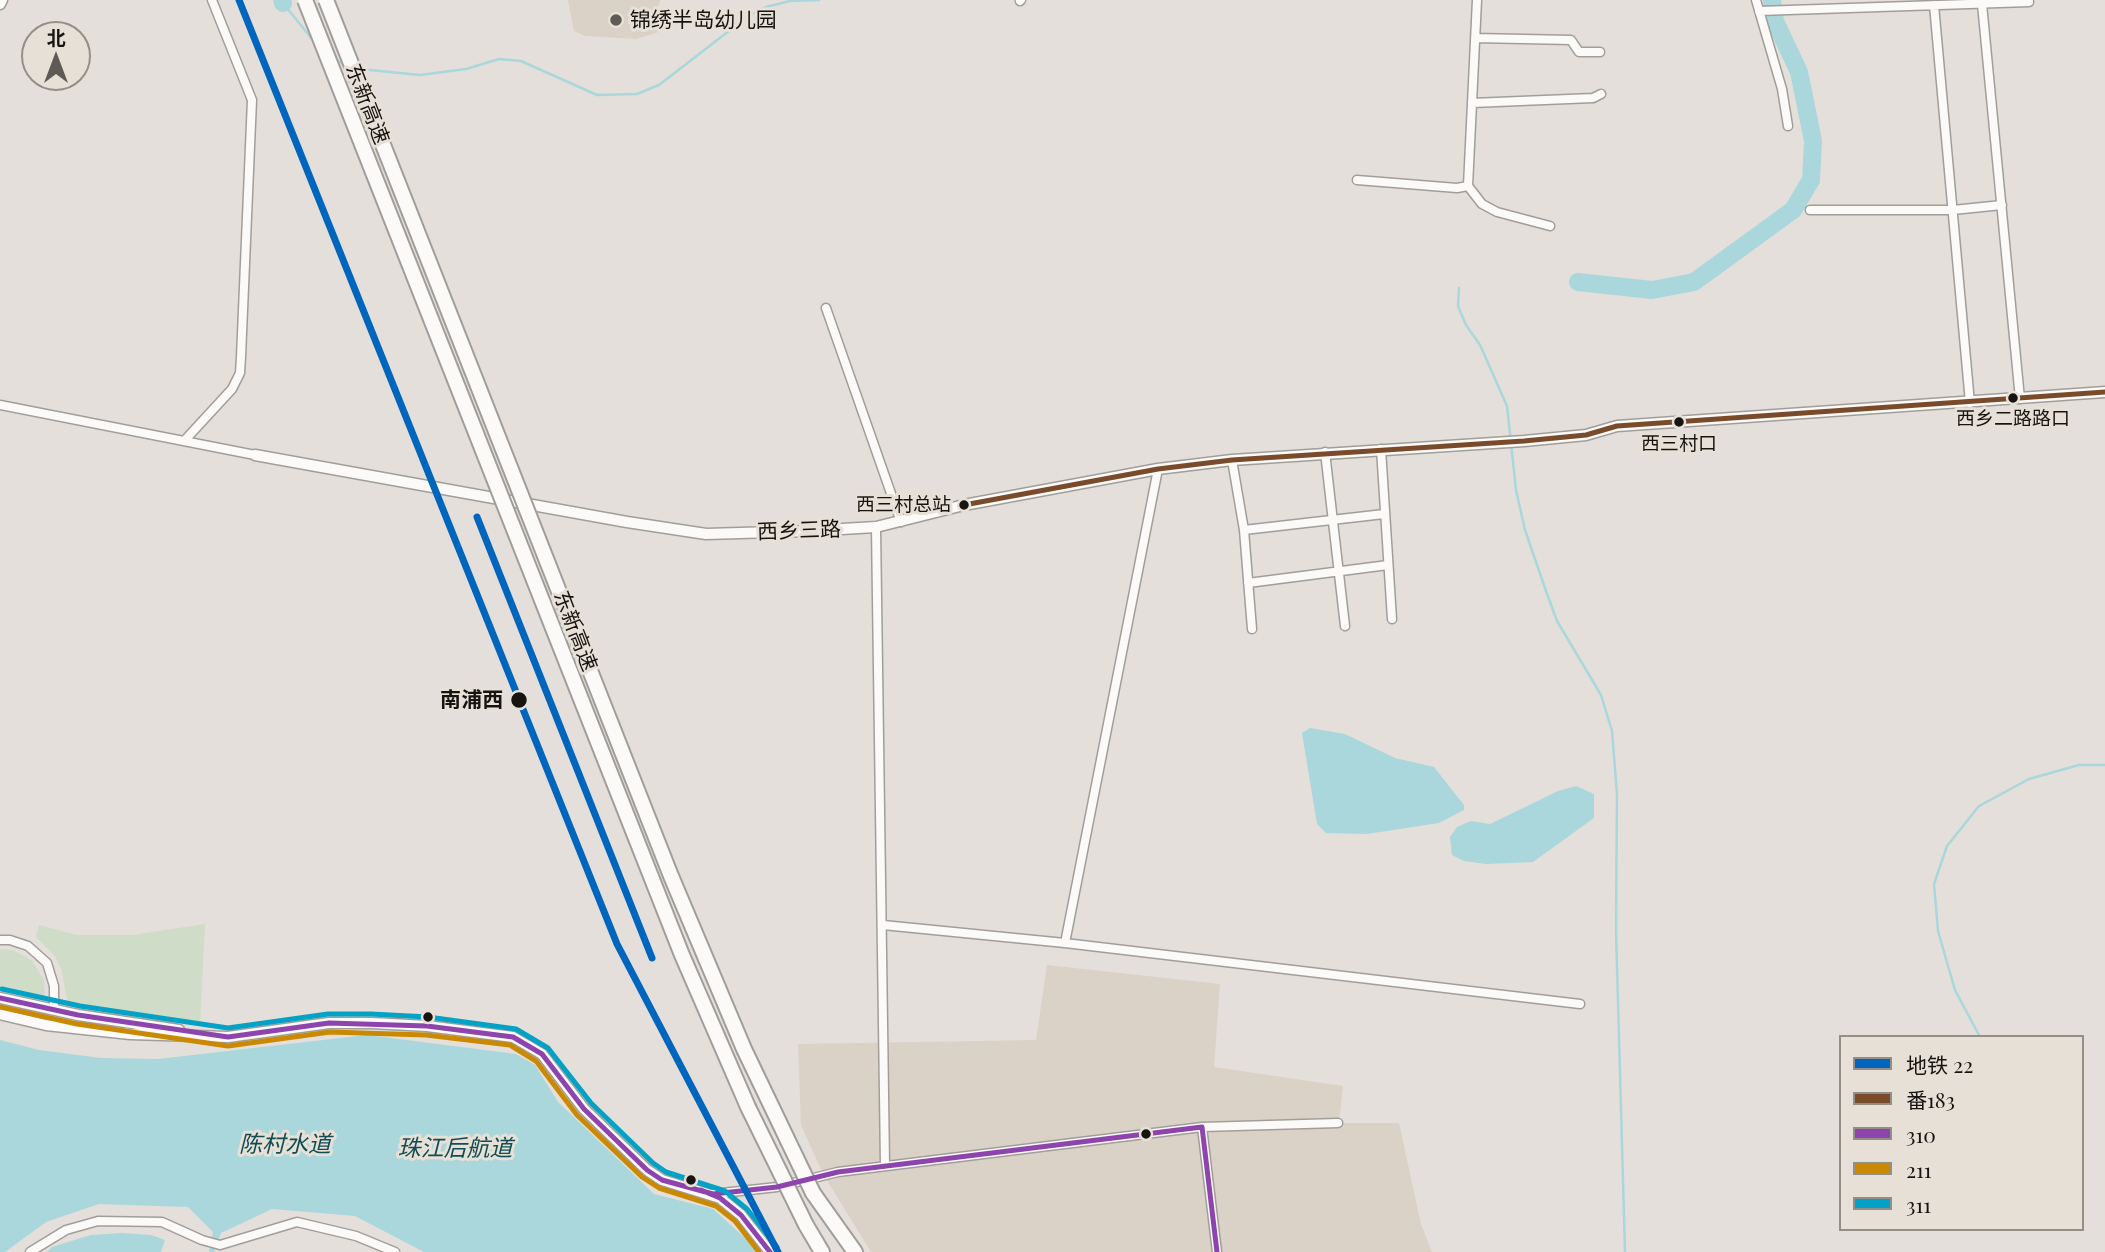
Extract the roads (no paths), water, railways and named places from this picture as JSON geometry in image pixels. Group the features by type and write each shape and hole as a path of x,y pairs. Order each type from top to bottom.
{"highway":[{"name":"东新高速","path":"305,0 672,931 748,1107 822,1252"},
{"name":"东新高速","path":"326,0 695,935 763,1090 813,1193 847,1252"},
{"path":"813,1193 855,1252"},
{"path":"806,1225 816,1252"}],"street":[{"path":"185,440 232,389 240,373 241,357 252,100 212,0"},
{"path":"1477,0 1468,186 1482,204 1497,212 1550,226"},
{"path":"1756,0 1782,89 1787,126"},
{"path":"1759,11 2029,2"},
{"path":"1982,4 2020,398"},
{"path":"1934,5 1970,403"},
{"path":"1475,38 1571,40 1578,52 1600,52"},
{"path":"1472,103 1593,98 1601,94"},
{"path":"1357,180 1457,188 1468,186"},
{"path":"1810,210 1953,210 2002,205"},
{"path":"826,308 901,522"},
{"name":"西乡三路","path":"255,455 706,534 876,527 964,505 1158,469 1232,460 1483,442 1524,442 1586,435 1617,426 2105,392"},
{"path":"0,405 255,455"},
{"path":"1381,449 1392,619"},
{"path":"1325,452 1345,626"},
{"path":"1232,460 1244,530 1252,629"},
{"path":"1065,943 1158,469"},
{"path":"1244,530 1384,514"},
{"path":"876,527 885,1165"},
{"path":"1248,583 1388,565"},
{"path":"883,925 1065,943 1580,1004"},
{"path":"0,940 28,946 47,963 54,986 54,1010"},
{"path":"0,998 54,1010 228,1037"},
{"path":"0,1014 92,1031 228,1037 329,1023 370,1023 427,1026 513,1037 530,1044 542,1054 584,1109 647,1170 662,1180 713,1194 741,1215 770,1252"},
{"path":"713,1194 777,1186 823,1174 885,1165 1202,1127 1338,1123"},
{"path":"1202,1127 1217,1252"},
{"path":"30,1252 66,1230 98,1221 162,1222 220,1245 297,1222 356,1236 394,1252"}],"water":[{"path":"1310,728 1345,734 1395,758 1434,767 1464,805 1464,810 1439,823 1367,834 1326,833 1317,824 1302,733"},
{"path":"1576,786 1594,794 1594,818 1533,862 1486,864 1464,861 1452,855 1450,837 1457,827 1471,821 1490,824 1558,791"},
{"name":"珠江后航道","path":"367,1035 516,1054 535,1065 558,1102 654,1194 713,1209 746,1239 756,1252 424,1252 355,1216 272,1209 221,1233 214,1252 209,1252 213,1232 188,1207 99,1204 46,1222 5,1252 0,1252 0,1040 39,1050 101,1058 158,1059"},
{"path":"91,1235 151,1235 165,1240 161,1252 47,1252 52,1247"}],"waterway":[{"path":"360,69 420,75 466,69 499,59 521,61 597,95 637,94 659,85 747,17 766,7 790,1 819,0"},
{"path":"1578,282 1652,290 1694,282 1793,210 1811,180 1813,141 1799,72 1775,21 1772,0"},
{"path":"283,3 316,44"},
{"path":"335,59 347,66"},
{"path":"1459,288 1458,306 1466,325 1480,345 1507,406 1516,490 1525,530 1546,591 1557,621 1601,695 1612,731 1617,794 1616,930 1625,1252"},
{"path":"1979,1035 1955,990 1938,931 1934,884 1947,846 1979,806 2029,779 2079,765 2105,765"}],"metro line":[{"name":"22","path":"239,0 617,944 778,1252"},
{"name":"22","path":"477,517 652,958"}],"place":[{"name":"锦绣半岛幼儿园","path":"616,20"},
{"name":"西乡二路路口","path":"2013,398"},
{"name":"西三村口","path":"1679,422"},
{"name":"西三村总站","path":"964,505"},
{"name":"南浦西","path":"519,700"}],"water label":[{"name":"陈村水道","path":"285,1145"}]}
